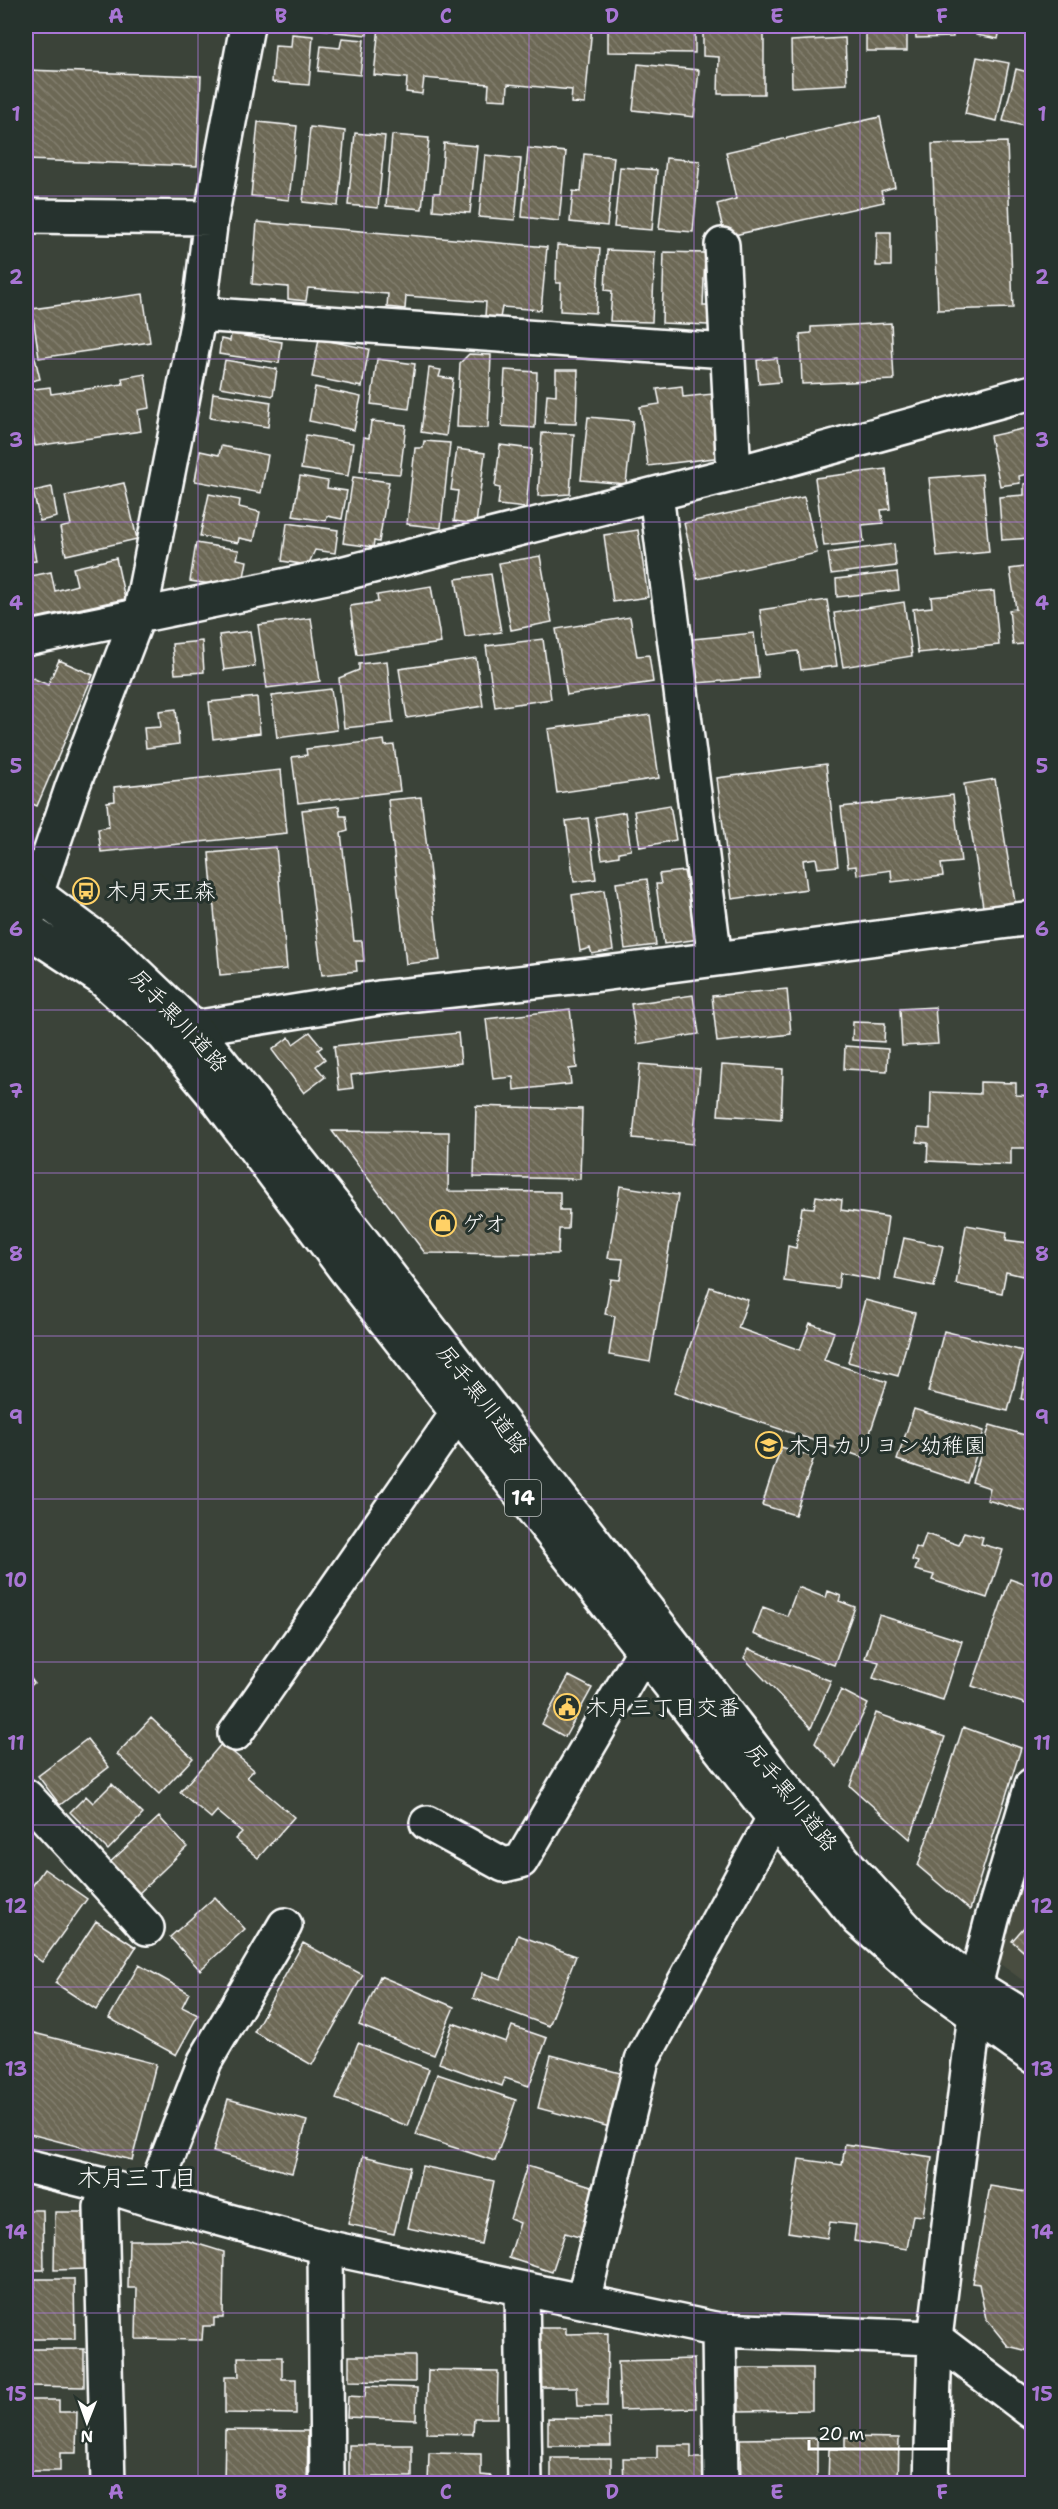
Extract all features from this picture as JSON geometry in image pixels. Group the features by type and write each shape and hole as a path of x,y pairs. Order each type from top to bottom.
{"street":[{"path":"26,924 31,889 142,605 199,314 211,218 247,26"},
{"path":"26,216 211,218"},
{"path":"722,245 734,474"},
{"path":"199,314 726,351"},
{"path":"26,639 341,574 734,474 1032,392"},
{"path":"656,494 715,959"},
{"name":"尻手黒川道路","path":"31,889 113,951 194,1028 370,1251 772,1773 845,1863 911,1934 1032,2056"},
{"path":"194,1028 379,998 715,959 1032,918"},
{"name":"尻手黒川道路","path":"26,929 101,978 164,1035 219,1101 457,1414 774,1818 859,1920 930,1983 1032,2021"},
{"path":"235,1734 457,1414"},
{"path":"427,1822 504,1865 521,1861 644,1651"},
{"path":"931,2484 935,2338 975,2000 992,1919 1021,1863 1032,1785"},
{"path":"26,1797 147,1928"},
{"path":"583,2301 642,2060 774,1818"},
{"path":"151,2200 205,2061 285,1925"},
{"path":"26,2166 325,2247 719,2330 935,2338 1032,2412"},
{"path":"106,2186 101,2207 108,2484"},
{"path":"325,2247 327,2484"},
{"path":"522,2289 525,2484"},
{"path":"719,2330 721,2484"}],"shaded area":[{"path":"1028,1846 1032,1847 1032,1987 999,1963"}],"building":[{"path":"283,26 329,26 329,30"},
{"path":"336,26 368,26 367,35 335,32"},
{"path":"379,26 592,26 585,104 571,103 572,90 508,84 507,100 488,99 489,84 424,78 422,94 406,92 407,78 374,75"},
{"path":"608,26 695,26 695,53 608,52"},
{"path":"703,26 764,26 764,94 718,94 719,57 703,56"},
{"path":"866,26 907,26 907,51 866,51"},
{"path":"915,26 953,26 953,37 916,38"},
{"path":"978,26 1001,26 998,39 976,35"},
{"path":"292,34 313,36 309,85 272,82 275,46 291,47"},
{"path":"342,38 364,40 360,75 318,71 321,46 340,48"},
{"path":"845,38 847,84 792,87 791,41"},
{"path":"977,57 1009,63 997,121 965,114"},
{"path":"638,64 699,70 694,117 633,110"},
{"path":"1016,69 1032,73 1032,128 1003,121"},
{"path":"26,70 201,76 197,166 26,160"},
{"path":"880,117 895,187 881,191 884,202 725,237 717,204 736,199 726,152"},
{"path":"258,122 297,126 289,200 251,196"},
{"path":"310,127 345,131 338,206 303,202"},
{"path":"355,133 385,136 378,208 348,205"},
{"path":"392,135 429,138 422,209 386,206"},
{"path":"1007,142 1013,308 938,310 932,144"},
{"path":"444,143 477,146 470,213 433,210 434,193 440,193"},
{"path":"528,148 566,152 559,221 522,217"},
{"path":"584,154 614,157 607,226 570,222 573,191 581,192"},
{"path":"485,155 521,159 515,220 479,217"},
{"path":"666,158 700,161 693,232 659,229"},
{"path":"620,167 657,170 652,230 614,227"},
{"path":"257,222 547,247 541,310 502,307 500,318 485,316 486,302 406,296 405,309 387,307 388,294 308,288 306,301 288,299 288,287 252,284"},
{"path":"877,232 891,232 891,266 876,266"},
{"path":"557,245 600,248 596,313 560,311 561,283 556,283"},
{"path":"607,250 655,252 652,322 610,321 612,291 605,290"},
{"path":"664,252 705,253 703,306 709,306 708,325 662,323"},
{"path":"143,294 150,342 39,358 32,309"},
{"path":"891,323 894,380 802,384 800,334 811,333 811,327"},
{"path":"231,334 282,342 279,363 219,354 221,339 230,341"},
{"path":"319,339 369,349 362,387 312,377"},
{"path":"31,341 40,379 26,382 26,342"},
{"path":"469,354 491,355 488,428 457,427 460,363"},
{"path":"777,358 780,382 759,384 757,360"},
{"path":"377,359 415,364 409,409 371,404"},
{"path":"225,360 277,369 273,396 220,387"},
{"path":"429,368 441,370 439,377 453,379 446,436 421,432"},
{"path":"505,370 537,372 535,428 502,426"},
{"path":"556,370 578,370 576,424 545,423 547,394 556,395"},
{"path":"145,374 150,408 138,410 141,431 35,446 26,390 50,387 51,394 123,384 122,378"},
{"path":"682,386 683,397 713,394 722,457 648,466 640,407 660,404 657,389"},
{"path":"315,387 361,397 354,430 309,421"},
{"path":"213,393 271,402 268,427 210,418"},
{"path":"588,417 633,421 626,484 581,480"},
{"path":"371,421 406,425 400,474 360,471 364,437 369,438"},
{"path":"1032,421 1032,473 1019,476 1020,483 1000,486 990,436 1027,428 1026,422"},
{"path":"542,433 574,434 570,494 538,496"},
{"path":"306,435 353,443 348,476 301,469"},
{"path":"424,441 450,443 441,528 407,524 415,448 423,448"},
{"path":"500,445 532,449 526,508 498,505 500,488 495,487"},
{"path":"221,446 268,455 261,493 195,481 200,451 219,455"},
{"path":"457,449 485,453 476,524 454,521 458,491 451,490"},
{"path":"886,469 890,509 881,510 883,523 862,525 864,542 824,546 815,478"},
{"path":"982,474 989,552 937,557 929,478"},
{"path":"300,476 328,481 327,488 347,491 342,519 327,516 326,521 293,516"},
{"path":"353,477 389,482 379,542 374,541 373,547 343,543"},
{"path":"124,483 137,539 66,555 60,528 71,525 65,496"},
{"path":"1032,483 1032,538 1002,540 999,497 1024,495 1024,484"},
{"path":"52,487 57,517 40,521 33,491"},
{"path":"209,494 240,500 239,507 260,512 254,541 239,538 238,543 200,536"},
{"path":"804,497 817,553 697,579 684,523"},
{"path":"26,514 28,514 36,561 26,562"},
{"path":"287,523 338,530 335,553 315,550 308,565 282,561"},
{"path":"638,530 648,597 613,602 604,535"},
{"path":"196,543 239,550 237,559 247,561 243,582 224,586 190,581"},
{"path":"894,544 896,566 831,574 828,553"},
{"path":"540,556 552,622 511,630 499,563"},
{"path":"116,558 125,599 26,620 26,577 51,572 55,591 77,585 73,568"},
{"path":"1032,566 1032,643 1013,645 1009,610 1016,609 1010,569"},
{"path":"897,572 899,590 837,597 836,579"},
{"path":"491,574 501,632 465,637 456,579"},
{"path":"431,586 441,643 357,655 350,606 378,602 377,595"},
{"path":"994,591 999,645 918,653 913,609 932,607 931,597"},
{"path":"827,600 837,666 801,670 798,651 766,655 760,610"},
{"path":"904,602 912,656 843,667 834,613"},
{"path":"630,617 637,656 649,655 653,682 567,695 556,629"},
{"path":"311,618 320,681 267,688 258,625"},
{"path":"250,631 255,666 224,670 219,635"},
{"path":"754,633 759,678 697,683 693,639"},
{"path":"543,639 551,699 495,707 486,646"},
{"path":"202,641 204,672 175,674 172,644"},
{"path":"476,658 483,706 407,718 399,669"},
{"path":"59,660 93,675 37,806 26,801 26,675 48,685"},
{"path":"387,661 393,723 344,728 339,678 359,670 359,664"},
{"path":"331,689 337,730 277,738 272,696"},
{"path":"257,697 260,733 213,739 209,702"},
{"path":"176,709 179,744 146,748 144,728 161,727 159,711"},
{"path":"650,715 659,778 557,793 548,729"},
{"path":"384,740 385,746 394,745 400,791 298,803 292,757 307,755 306,749"},
{"path":"826,764 838,866 818,868 816,858 803,860 807,889 732,899 717,778"},
{"path":"281,770 287,833 101,852 98,829 109,827 107,802 115,801 114,787"},
{"path":"995,779 1015,902 983,907 964,784"},
{"path":"953,795 961,862 941,864 943,876 892,882 891,870 857,875 856,866 848,867 841,807"},
{"path":"421,797 440,960 406,964 388,800"},
{"path":"670,805 676,840 640,847 634,811"},
{"path":"339,806 340,816 346,816 348,831 341,833 354,941 362,941 364,961 356,961 357,971 322,975 302,810"},
{"path":"625,812 631,850 619,852 619,856 602,859 595,817"},
{"path":"588,818 596,879 574,882 566,821"},
{"path":"276,847 287,969 220,975 209,853"},
{"path":"684,871 686,881 691,880 699,939 664,944 656,884 661,884 659,874"},
{"path":"647,879 656,945 625,949 616,883"},
{"path":"604,890 613,950 592,954 590,948 580,951 572,895"},
{"path":"787,989 791,1034 717,1042 712,996"},
{"path":"693,995 699,1034 637,1044 631,1004"},
{"path":"935,1007 938,1044 902,1046 900,1009"},
{"path":"570,1009 577,1068 569,1069 571,1084 514,1090 513,1077 493,1079 486,1019"},
{"path":"853,1022 885,1023 884,1042 852,1040"},
{"path":"310,1032 322,1047 318,1050 325,1059 316,1066 325,1077 304,1093 272,1050 289,1037 293,1044"},
{"path":"458,1033 461,1063 351,1075 353,1088 339,1090 334,1046"},
{"path":"845,1046 888,1049 887,1071 844,1069"},
{"path":"640,1064 700,1069 693,1144 633,1138"},
{"path":"722,1065 783,1069 781,1119 718,1115"},
{"path":"980,1082 1016,1083 1016,1095 1032,1096 1032,1148 1011,1148 1011,1165 927,1161 928,1143 917,1142 918,1128 930,1129 931,1092 980,1094"},
{"path":"476,1106 582,1109 580,1179 474,1177"},
{"path":"332,1131 449,1132 448,1191 560,1192 560,1210 569,1210 568,1229 559,1229 558,1254 425,1253"},
{"path":"620,1186 678,1195 650,1362 609,1355 615,1316 605,1314 611,1279 620,1280 623,1259 608,1258"},
{"path":"816,1196 842,1200 841,1210 888,1217 879,1280 840,1273 838,1288 784,1281 788,1246 796,1248 802,1207 814,1208"},
{"path":"966,1225 1007,1232 1006,1240 1029,1243 1023,1276 1006,1272 1002,1293 956,1284"},
{"path":"904,1238 943,1246 934,1287 895,1279"},
{"path":"710,1287 748,1300 738,1328 800,1350 810,1323 834,1332 824,1360 887,1382 862,1457 674,1393"},
{"path":"865,1300 915,1313 898,1376 848,1362"},
{"path":"944,1331 1023,1351 1008,1411 928,1392"},
{"path":"1032,1337 1032,1359 1028,1358"},
{"path":"1027,1365 1032,1366 1032,1401 1021,1399"},
{"path":"914,1409 984,1431 967,1483 897,1460"},
{"path":"990,1425 1032,1437 1032,1513 987,1500 990,1488 972,1482"},
{"path":"781,1447 814,1457 795,1515 762,1505"},
{"path":"964,1532 983,1537 981,1544 1003,1550 987,1598 932,1580 934,1575 915,1570 918,1562 912,1560 916,1547 921,1549 926,1534 959,1545"},
{"path":"1010,1579 1032,1587 1032,1696 1029,1705 972,1686"},
{"path":"798,1587 826,1598 828,1591 841,1596 839,1601 855,1607 834,1665 753,1634 763,1607 787,1616"},
{"path":"879,1615 962,1641 943,1700 873,1678 879,1662 865,1658"},
{"path":"749,1649 831,1681 811,1728 744,1658"},
{"path":"26,1672 34,1683 26,1690"},
{"path":"569,1676 592,1688 565,1737 542,1724"},
{"path":"841,1690 868,1704 837,1767 815,1743"},
{"path":"876,1713 945,1737 910,1839 850,1786"},
{"path":"151,1718 193,1758 159,1794 117,1754"},
{"path":"963,1727 1021,1748 970,1910 918,1866"},
{"path":"87,1739 109,1767 60,1805 38,1776"},
{"path":"222,1743 254,1770 247,1777 294,1817 258,1858 235,1839 242,1832 217,1811 211,1818 180,1792"},
{"path":"112,1784 143,1814 108,1850 70,1812 86,1796 93,1803"},
{"path":"159,1817 187,1847 136,1896 106,1866"},
{"path":"44,1869 87,1899 42,1962 26,1950 26,1895"},
{"path":"215,1897 245,1929 200,1970 170,1937"},
{"path":"1032,1918 1032,1959 1012,1941"},
{"path":"96,1921 136,1947 96,2010 55,1983"},
{"path":"518,1935 576,1956 549,2026 473,1998 483,1973 501,1979"},
{"path":"303,1943 363,1975 312,2065 254,2032"},
{"path":"139,1965 189,1993 182,2007 198,2015 176,2055 109,2018"},
{"path":"380,1976 454,2007 434,2055 359,2025"},
{"path":"453,2023 506,2042 512,2026 547,2038 529,2086 505,2078 502,2086 439,2063"},
{"path":"26,2031 156,2064 132,2160 26,2133"},
{"path":"358,2043 429,2069 408,2126 336,2099"},
{"path":"551,2055 624,2074 610,2127 538,2108"},
{"path":"437,2074 516,2100 495,2161 416,2135"},
{"path":"228,2099 307,2121 292,2173 213,2152"},
{"path":"845,2144 932,2157 923,2216 913,2215 907,2249 854,2241 856,2225 830,2222 827,2238 788,2232 799,2159 842,2165"},
{"path":"363,2156 410,2167 394,2234 348,2224"},
{"path":"422,2166 494,2181 481,2244 408,2228"},
{"path":"527,2166 601,2189 586,2239 565,2233 552,2272 509,2258 520,2223 510,2219"},
{"path":"990,2186 1032,2193 1032,2352 1008,2346 986,2319 979,2284 972,2283"},
{"path":"26,2210 43,2210 44,2270 26,2270"},
{"path":"55,2212 85,2212 85,2269 54,2270"},
{"path":"129,2240 185,2240 224,2252 223,2318 214,2318 214,2326 203,2326 202,2340 136,2339 137,2288 128,2288"},
{"path":"35,2279 74,2279 75,2339 26,2339 26,2287 35,2287"},
{"path":"534,2328 566,2328 566,2334 608,2333 607,2406 578,2406 577,2387 535,2387"},
{"path":"26,2349 84,2349 84,2387 26,2386"},
{"path":"349,2356 415,2356 415,2382 349,2381"},
{"path":"238,2357 282,2357 282,2379 296,2379 296,2414 225,2413 225,2377 239,2377"},
{"path":"694,2359 696,2408 620,2410 618,2361"},
{"path":"739,2368 812,2368 812,2410 739,2411"},
{"path":"428,2370 498,2371 497,2418 474,2418 473,2434 426,2433"},
{"path":"366,2386 417,2388 416,2420 347,2417 348,2396 365,2397"},
{"path":"26,2400 59,2400 59,2412 77,2412 76,2453 60,2453 60,2471 26,2471"},
{"path":"548,2418 610,2419 611,2446 548,2446"},
{"path":"225,2430 308,2431 307,2484 224,2484"},
{"path":"845,2437 899,2438 898,2484 828,2484 829,2449 845,2449"},
{"path":"817,2438 817,2484 741,2484 740,2439"},
{"path":"349,2445 412,2445 412,2477 349,2477"},
{"path":"657,2445 691,2445 691,2458 703,2458 703,2484 624,2484 623,2458 657,2458"},
{"path":"429,2453 481,2454 481,2475 491,2476 491,2484 428,2484"},
{"path":"551,2458 611,2458 611,2482 551,2481"}],"place":[{"name":"木月天王森","path":"86,891"},
{"name":"ゲオ","path":"443,1223"},
{"name":"木月カリヨン幼稚園","path":"769,1445"},
{"name":"木月三丁目交番","path":"567,1707"}],"district":[{"name":"木月三丁目","path":"137,2178"}]}
